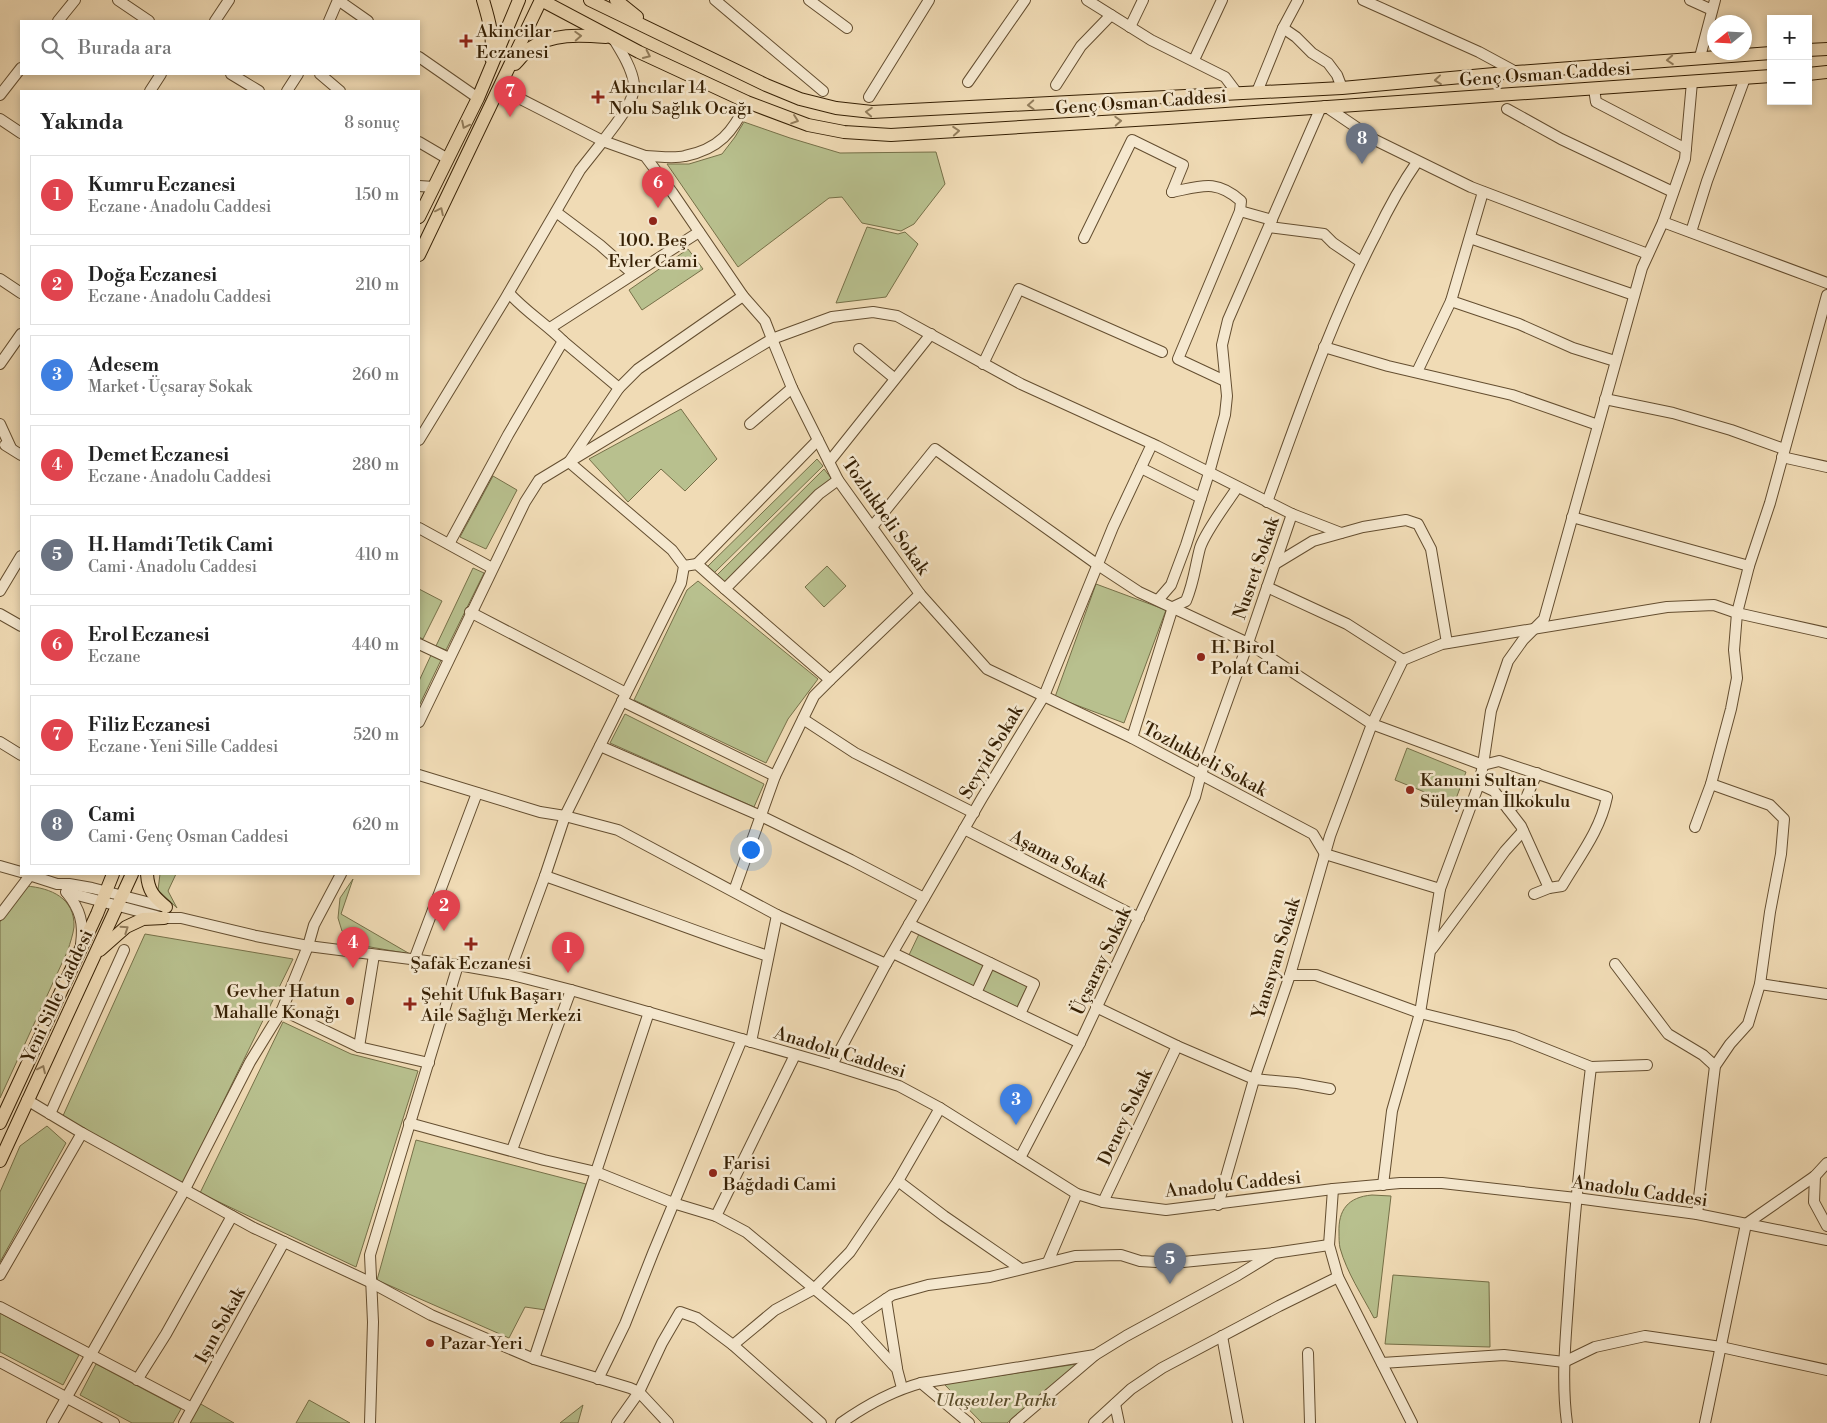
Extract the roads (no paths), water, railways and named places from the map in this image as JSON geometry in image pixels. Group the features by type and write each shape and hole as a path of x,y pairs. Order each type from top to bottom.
{"main road":[{"path":"482,0 491,27 493,44 490,72"},
{"path":"420,215 490,72 518,0"},
{"path":"420,253 541,0"},
{"name":"Genç Osman Caddesi","path":"541,0 639,52 747,102 808,124 844,132 891,135 1168,118 1767,76"},
{"name":"Genç Osman Caddesi","path":"590,0 766,85 800,99 836,108 872,112 1342,88 1516,72 1767,53"},
{"path":"616,0 650,28"},
{"path":"507,72 529,49 551,38 581,35 612,37"},
{"path":"1812,50 1827,49"},
{"path":"1812,74 1827,72"},
{"name":"Yeni Sille Caddesi","path":"0,1123 113,875"},
{"name":"Yeni Sille Caddesi","path":"0,1162 132,875"},
{"path":"95,956 126,927 165,912 153,895 146,875"}],"street":[{"path":"59,20 75,0"},
{"path":"118,0 148,20"},
{"path":"216,20 229,0"},
{"path":"329,20 338,0 367,20"},
{"path":"715,0 823,91"},
{"path":"809,0 847,28"},
{"path":"869,97 929,0"},
{"path":"968,82 1025,0"},
{"path":"1087,0 1151,40 1225,77 1237,93"},
{"path":"1130,28 1143,0"},
{"path":"1194,60 1222,0"},
{"path":"1257,92 1283,28 1298,0"},
{"path":"1363,0 1478,52 1516,72"},
{"path":"1690,0 1712,10"},
{"path":"1700,57 1715,0"},
{"path":"1056,85 1081,46 1111,15"},
{"path":"1283,28 1296,37 1312,53 1328,63 1337,75 1342,88"},
{"path":"420,438 509,293 580,170 631,101 634,84 628,66 612,37"},
{"path":"420,58 478,98"},
{"path":"0,95 20,69"},
{"path":"151,90 160,75"},
{"path":"233,75 257,90"},
{"path":"288,90 297,75"},
{"path":"321,75 339,90"},
{"path":"1691,232 1707,181 1745,78"},
{"path":"1383,1185 1392,1111 1420,1013 1440,889 1479,784 1491,711 1508,661 1523,640 1544,619 1642,268 1663,222 1685,159 1692,82"},
{"path":"499,88 603,141 645,156 684,157 714,146 731,132 747,102"},
{"path":"1594,89 1596,102 1686,149"},
{"path":"1158,600 1171,585 1202,498 1225,415 1227,396 1222,345 1228,320 1323,107 1375,140 1417,162 1483,192 1648,254"},
{"path":"1507,109 1561,139 1673,192"},
{"path":"0,119 20,132"},
{"path":"1084,238 1132,140 1183,165 1172,192 1208,184 1231,192 1241,201 1240,211 1178,359 1226,381"},
{"path":"420,143 448,159"},
{"name":"Tozlukbeli Sokak","path":"645,156 743,296 765,321 792,388 838,480 920,594 987,669 1132,738 1313,834 1325,854"},
{"path":"1267,502 1324,347 1361,262 1402,183 1417,162"},
{"path":"420,186 434,187"},
{"path":"1417,372 1451,301 1483,192"},
{"path":"1240,211 1271,224 1324,234 1333,243 1361,262"},
{"path":"556,212 600,245 633,274"},
{"path":"1663,222 1827,284"},
{"path":"550,328 699,232"},
{"path":"1470,238 1634,295"},
{"path":"0,279 20,292"},
{"path":"983,364 1019,289 1162,352"},
{"path":"509,293 533,316 550,328 619,388"},
{"path":"1695,827 1711,784 1731,709 1736,678 1734,650 1737,613 1749,566 1770,503 1827,295"},
{"path":"569,462 619,388 638,369 743,296"},
{"path":"1451,301 1519,324 1573,348 1615,361"},
{"path":"420,720 470,612 525,502 539,480 772,339 832,317 874,312 897,316 1021,384 1152,444 1292,514 1341,533"},
{"path":"829,462 894,378 931,334"},
{"path":"0,364 20,335"},
{"path":"449,544 508,435 563,341"},
{"path":"1324,347 1388,366 1512,395 1598,425"},
{"path":"859,349 894,378"},
{"path":"750,424 792,388"},
{"path":"1605,399 1673,413 1731,430 1783,453 1827,467"},
{"path":"0,424 11,448"},
{"path":"684,566 697,564 818,440"},
{"path":"0,441 20,454"},
{"name":"Seyyid Sokak","path":"832,1065 886,964 1044,696 1113,527 1152,444"},
{"path":"872,527 935,449 1139,592 1248,644 1372,724 1483,765 1499,761 1607,797 1604,812 1587,848 1562,886 1549,888 1534,894"},
{"path":"569,462 672,550 684,566"},
{"path":"1141,468 1202,498"},
{"path":"725,589 819,494 838,480"},
{"path":"1132,738 1173,607 1186,601 1193,585 1201,547 1223,508 1237,488"},
{"name":"Nusret Sokak","path":"1200,774 1248,644 1292,514"},
{"path":"1572,517 1749,566"},
{"path":"1275,564 1313,541 1341,533 1363,527 1406,520 1418,524 1431,549 1447,643"},
{"path":"420,529 492,568"},
{"path":"1,589 20,558"},
{"path":"697,564 830,680"},
{"path":"509,974 565,816 680,583 684,566"},
{"path":"1267,587 1347,624 1403,660 1447,643 1667,607 1714,605 1737,613 1827,633"},
{"path":"734,891 775,776 814,696 920,594"},
{"path":"470,612 624,697 775,776"},
{"path":"0,614 20,625"},
{"path":"420,644 449,658"},
{"name":"Yansıyan Sokak","path":"1218,1204 1254,1079 1290,975 1330,836 1372,724 1403,660"},
{"path":"803,719 855,753 974,813"},
{"path":"0,742 20,754"},
{"path":"600,746 761,816 924,898"},
{"path":"1508,809 1526,798 1537,773"},
{"name":"Üçsaray Sokak","path":"1020,1158 1080,1043 1139,918 1195,797 1200,774"},
{"path":"420,775 540,812 565,816 618,830 778,915 886,964"},
{"path":"1479,784 1494,791 1524,831 1549,888"},
{"path":"1697,1214 1715,1066 1730,1044 1748,1024 1760,984 1770,912 1781,854 1784,820 1770,805 1711,784"},
{"path":"414,960 477,793"},
{"name":"Aşama Sokak","path":"964,830 1139,918"},
{"path":"1431,950 1505,851 1524,831"},
{"path":"1325,854 1440,889"},
{"path":"0,866 20,872"},
{"path":"0,915 26,875"},
{"path":"30,875 57,884 68,884 104,897"},
{"path":"57,884 62,875"},
{"path":"52,1423 184,1191 250,1062 282,1010 308,946 314,925 340,875"},
{"path":"545,876 608,897 676,925 768,956"},
{"path":"57,884 76,903 83,930 80,947"},
{"path":"66,892 104,897"},
{"name":"Anadolu Caddesi","path":"104,897 165,912 181,918 308,946 509,974 832,1065 899,1086 940,1108 1077,1194 1103,1202 1166,1210 1333,1189 1442,1183 1697,1214 1827,1240"},
{"path":"598,1379 625,1324 674,1203 747,1041 778,915"},
{"path":"909,924 1034,984 1020,1014"},
{"path":"50,1114 124,950"},
{"path":"893,953 1080,1043"},
{"path":"359,1047 374,955"},
{"path":"976,993 990,963"},
{"path":"1614,964 1668,1034 1703,1055 1715,1066"},
{"path":"370,1423 373,1322 370,1255 458,966"},
{"path":"1290,975 1316,975 1420,1013 1513,1036 1591,1067 1646,1065"},
{"path":"1760,984 1827,994"},
{"path":"512,1150 571,990"},
{"path":"1096,1007 1176,1046 1254,1079 1297,1082 1330,1090"},
{"path":"282,1010 359,1047 429,1063"},
{"path":"534,1359 649,1012"},
{"name":"Deney Sokak","path":"1103,1202 1176,1046"},
{"path":"716,1216 795,1055"},
{"path":"1567,1423 1563,1394 1564,1362 1576,1198 1591,1067"},
{"path":"27,1100 82,1134 184,1191 284,1242 372,1283 431,1315 534,1359 639,1392 668,1423"},
{"path":"733,1345 775,1310 814,1289 850,1252 898,1181 940,1108"},
{"path":"410,1123 544,1160 596,1172 674,1203 716,1216 746,1232 853,1321 897,1369"},
{"path":"0,1275 82,1134"},
{"path":"1705,1423 1746,1224 1815,1176 1827,1163"},
{"path":"1815,1176 1814,1202 1827,1226"},
{"path":"898,1181 944,1216 1021,1269"},
{"path":"1333,1189 1329,1245 1338,1277 1382,1363 1408,1421"},
{"path":"1048,1262 1077,1194"},
{"path":"137,1380 166,1334 232,1216"},
{"name":"Işın Sokak","path":"184,1423 284,1242"},
{"path":"853,1321 892,1295 928,1285 990,1277 1075,1256 1121,1255 1140,1261 1173,1263 1274,1253 1329,1245"},
{"path":"1015,1423 1096,1355 1126,1336 1238,1275 1274,1253"},
{"path":"1094,1423 1131,1389 1162,1368 1338,1277"},
{"path":"886,1299 897,1369 902,1388"},
{"path":"0,1307 192,1408"},
{"path":"617,1423 639,1392 662,1342 680,1312 697,1318 733,1345 821,1423"},
{"path":"1222,1336 1238,1423"},
{"path":"1382,1363 1504,1354 1564,1362 1595,1347 1645,1336 1721,1347 1827,1370"},
{"path":"1308,1353 1310,1423"},
{"path":"840,1423 902,1388 921,1382 1096,1355"},
{"path":"0,1362 114,1423"},
{"path":"921,1382 969,1423"},
{"path":"1115,1404 1119,1423"}],"place":[{"name":"Akincilar Eczanesi","path":"466,41"},
{"name":"Akıncılar 14 Nolu Sağlık Ocağı","path":"598,97"},
{"name":"Filiz Eczanesi","path":"510,117"},
{"name":"Cami","path":"1362,164"},
{"name":"Erol Eczanesi","path":"658,208"},
{"name":"100. Beş Evler Cami","path":"653,221"},
{"name":"H. Birol Polat Cami","path":"1201,657"},
{"name":"Kanuni Sultan Süleyman İlkokulu","path":"1410,790"},
{"name":"Doğa Eczanesi","path":"444,931"},
{"name":"Şafak Eczanesi","path":"471,944"},
{"name":"Demet Eczanesi","path":"353,968"},
{"name":"Kumru Eczanesi","path":"568,973"},
{"name":"Gevher Hatun Mahalle Konağı","path":"350,1001"},
{"name":"Şehit Ufuk Başarı Aile Sağlığı Merkezi","path":"410,1004"},
{"name":"Adesem","path":"1016,1125"},
{"name":"Farisi Bağdadi Cami","path":"713,1173"},
{"name":"H. Hamdi Tetik Cami","path":"1170,1284"},
{"name":"Pazar Yeri","path":"430,1343"}],"park label":[{"name":"Ulaşevler Parkı","path":"996,1400"}]}
